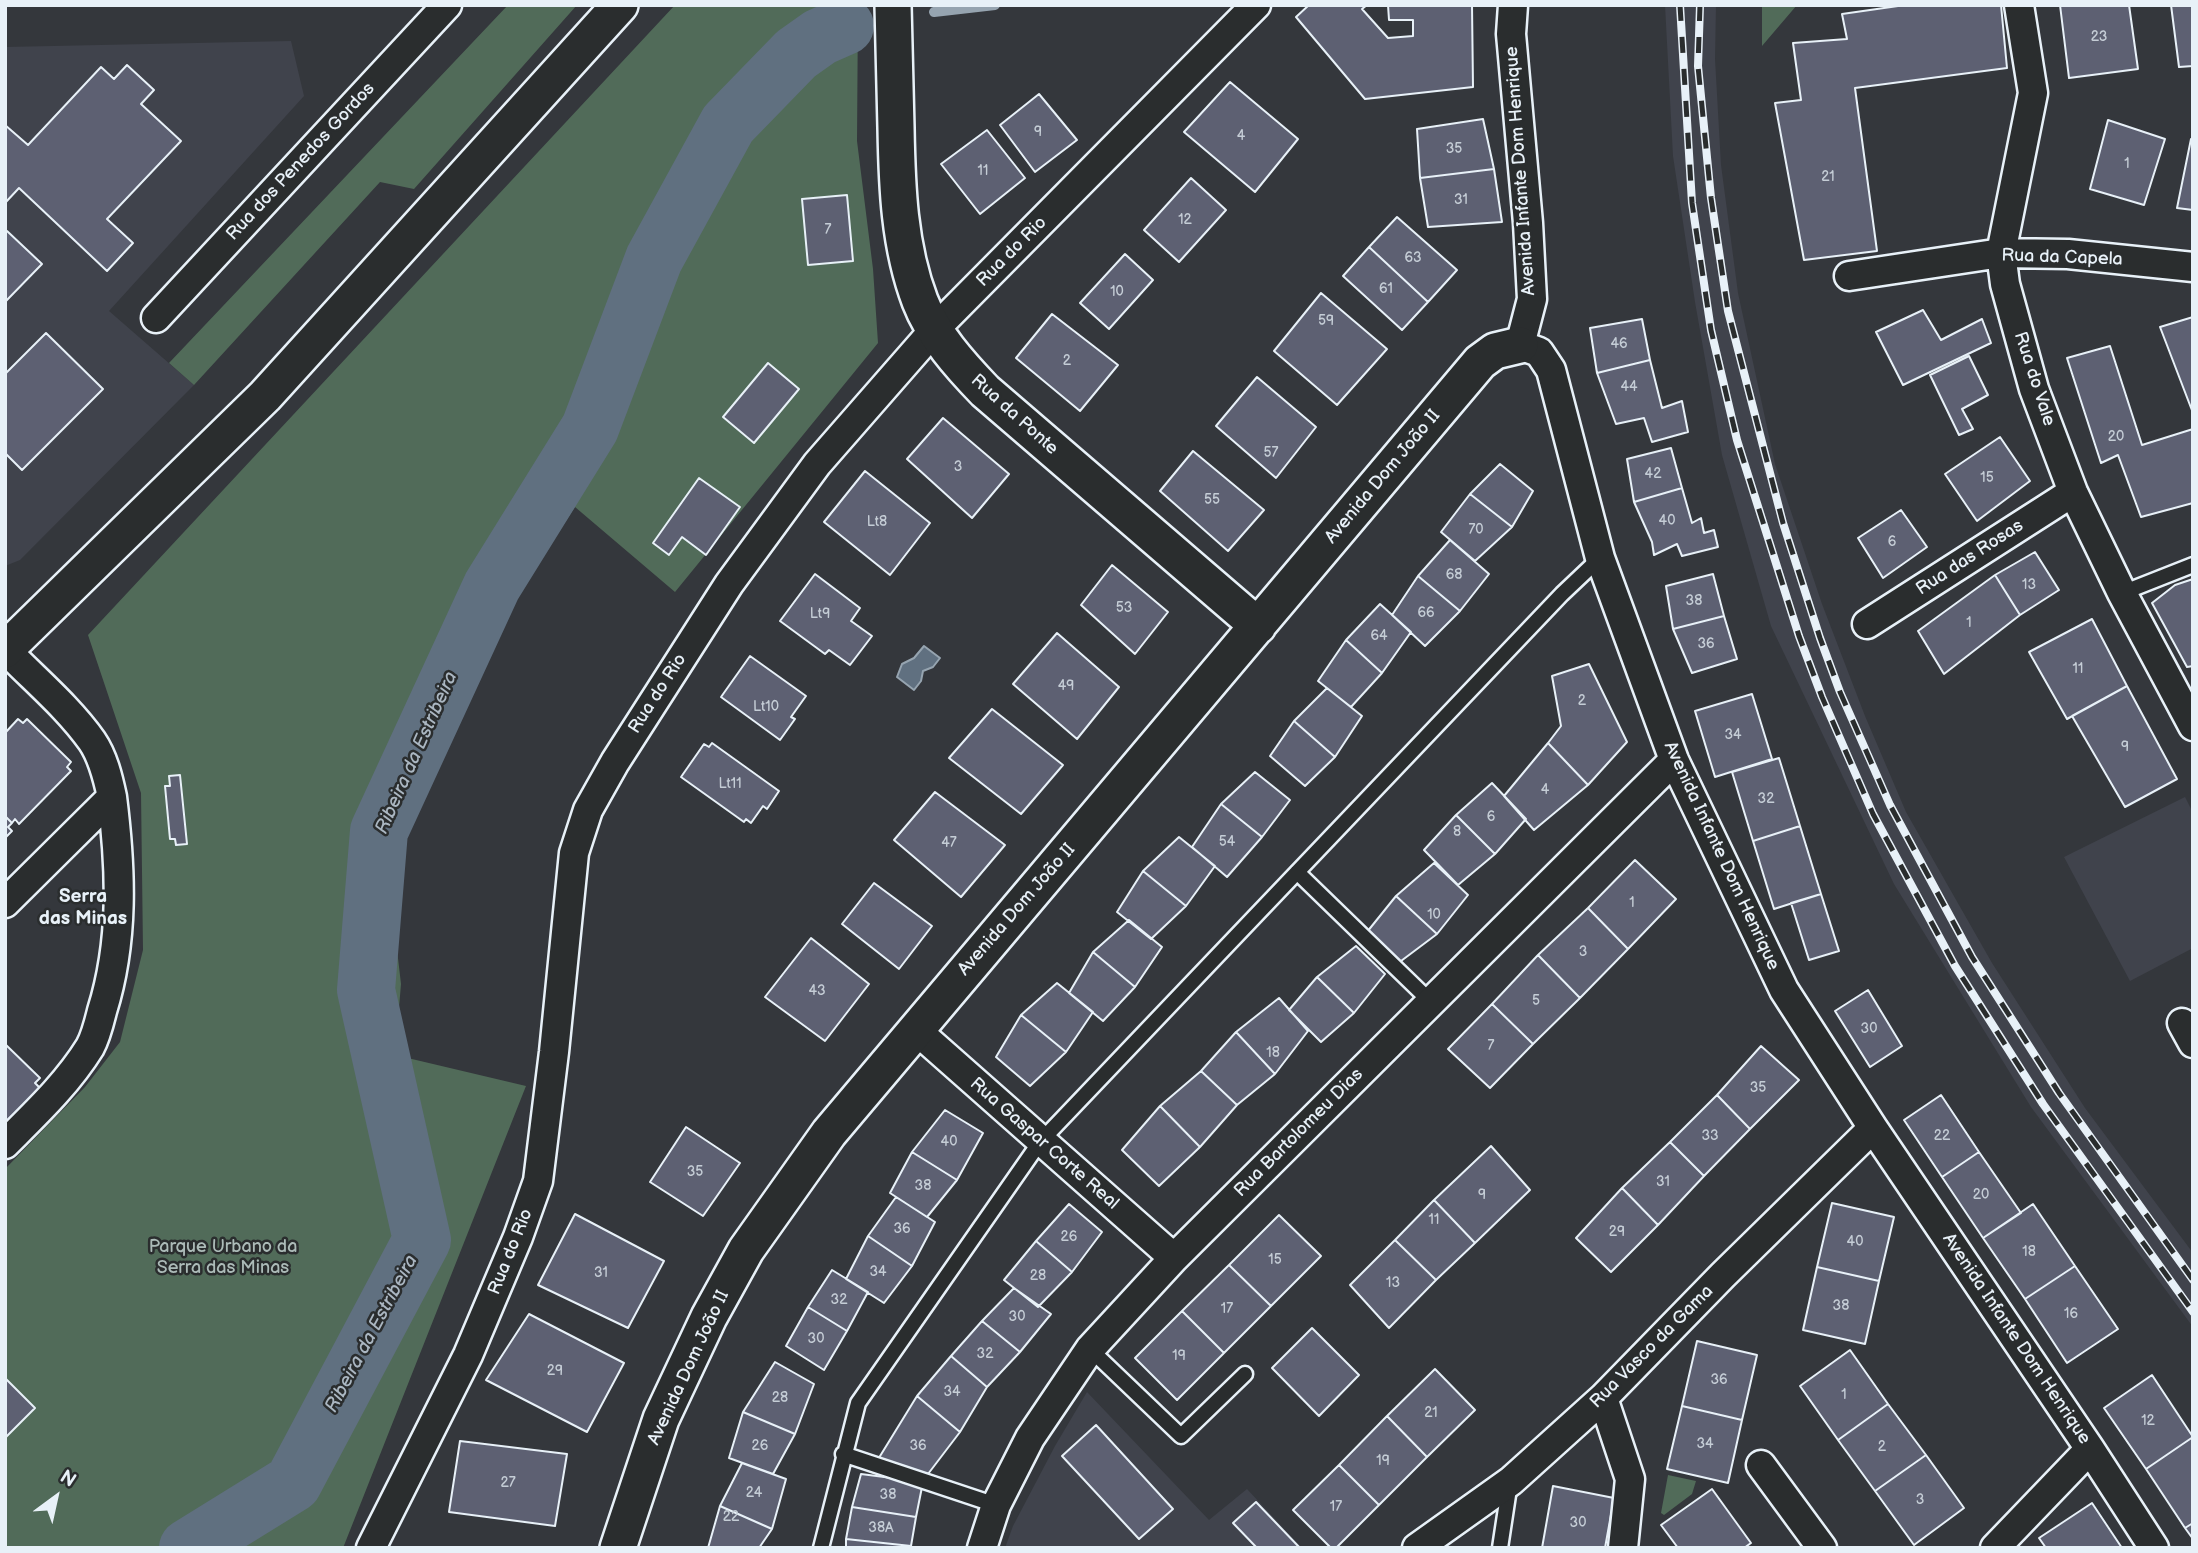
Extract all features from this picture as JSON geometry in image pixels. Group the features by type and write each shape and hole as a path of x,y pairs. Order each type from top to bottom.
{"street":[{"name":"Rua dos Penedos Gordos","path":"156,318 447,5"},
{"path":"5,1144 65,1084 92,1044 109,989 120,901 118,849 106,770 93,742 5,650 265,396 620,5"},
{"name":"Rua da Ponte","path":"893,5 897,185 902,232 921,303 935,329 964,369 985,391 1258,626"},
{"name":"Rua do Rio","path":"371,1548 468,1355 518,1237 538,1181 574,853 587,810 729,584 817,464 935,329 1256,5"},
{"name":"Avenida Infante Dom Henrique","path":"1513,5 1511,34 1532,299 1520,345 1539,352 1551,370 1600,558 1674,761 1784,990 2154,1548"},
{"name":"Rua do Vale","path":"2020,5 2033,93 2001,253 2005,284 2034,389 2073,492 2122,593 2193,726"},
{"name":"Rua da Capela","path":"1849,276 2001,253 2068,254 2193,267"},
{"name":"Avenida Dom João II","path":"618,1548 661,1419 709,1317 746,1250 829,1132 1480,362 1495,351 1520,345"},
{"name":"Rua das Rosas","path":"1867,624 2073,492"},
{"name":"Rua Bartolomeu Dias","path":"982,1548 996,1505 1030,1438 1090,1349 1174,1258 1674,761"},
{"path":"5,903 112,797"},
{"name":"Rua Gaspar Corte Real","path":"916,1030 1174,1258"},
{"name":"Rua Vasco da Gama","path":"1417,1548 1511,1481 1603,1398 1723,1275 1873,1128"},
{"path":"1603,1398 1630,1479 1623,1548"},
{"path":"2004,1544 2090,1449"},
{"path":"1761,1465 1822,1548"}],"lane":[{"path":"821,1548 858,1403 1040,1142 1562,594 1600,558"},
{"path":"2122,593 2193,565"},
{"path":"1297,872 1430,1001"},
{"path":"1090,1349 1181,1436 1245,1374"},
{"path":"843,1454 996,1505"},
{"path":"1500,1548 1511,1481"}],"shaded area":[{"path":"1665,5 1716,5 1715,59 1721,165 1738,293 1775,464 1822,604 1865,716 1906,812 1992,963 2085,1108 2193,1253 2193,1327 2031,1107 1894,884 1771,626 1722,455 1695,302 1673,156"},
{"path":"291,41 304,96 109,311 194,385 20,560 5,566 5,47"},
{"path":"2185,797 2193,813 2193,948 2130,981 2064,857"},
{"path":"1087,1392 1209,1520 1247,1489 1302,1548 1005,1548 1013,1526 1055,1446"}],"green space":[{"path":"508,5 577,5 414,189 380,182 194,385 169,363"},
{"name":"Parque Urbano da Serra das Minas","path":"675,5 858,5 857,141 873,269 878,343 675,592 575,507 463,677 386,855 401,984 395,1055 526,1086 343,1548 5,1548 5,1169 85,1087 120,1042 143,950 141,793 88,635"},
{"path":"1762,5 1797,5 1762,46"},
{"path":"1668,1475 1696,1481 1692,1494 1664,1515 1661,1513"}],"water":[{"path":"924,646 940,658 933,667 923,671 921,681 914,690 897,677 902,664 914,658"}],"building":[{"path":"1309,5 1367,5 1362,9 1388,38 1413,36 1413,20 1389,20 1388,5 1472,5 1473,87 1365,99 1296,17"},
{"path":"1905,5 2001,5 2007,68 1855,88 1877,251 1804,260 1775,103 1801,100 1793,43 1847,39 1842,14"},
{"path":"2060,5 2129,5 2138,69 2069,78"},
{"path":"2171,5 2193,5 2193,66 2179,67"},
{"path":"127,65 154,90 141,104 181,141 107,219 133,243 107,271 19,188 5,203 5,125 28,145 101,67 114,79"},
{"path":"1230,82 1298,139 1255,192 1184,132"},
{"path":"1039,94 1077,140 1035,172 1000,125"},
{"path":"1483,119 1494,169 1420,178 1417,129"},
{"path":"2108,120 2165,139 2144,205 2090,189"},
{"path":"987,130 1025,178 980,214 941,164"},
{"path":"2191,139 2193,140 2193,210 2177,208"},
{"path":"1494,169 1502,222 1428,227 1420,178"},
{"path":"1191,178 1226,210 1179,262 1144,230"},
{"path":"847,195 853,261 808,265 802,199"},
{"path":"1397,217 1457,270 1428,302 1369,247"},
{"path":"7,231 42,264 5,302 5,233"},
{"path":"1369,247 1428,302 1402,330 1343,276"},
{"path":"1125,254 1153,280 1109,329 1080,303"},
{"path":"1321,293 1387,349 1337,405 1274,351"},
{"path":"1923,310 1941,340 1982,319 1991,343 1903,385 1876,332"},
{"path":"1052,314 1118,365 1080,411 1016,358"},
{"path":"2193,317 2193,413 2160,327"},
{"path":"1642,319 1650,360 1597,373 1590,328"},
{"path":"46,333 103,389 22,470 5,453 5,374"},
{"path":"2110,346 2142,445 2193,429 2193,503 2141,517 2118,455 2101,463 2067,358"},
{"path":"1969,356 1988,395 1962,409 1973,429 1959,435 1930,375"},
{"path":"1650,360 1662,408 1682,401 1688,432 1652,442 1644,418 1616,424 1597,373"},
{"path":"768,363 799,389 754,443 723,417"},
{"path":"1257,377 1316,427 1276,478 1216,426"},
{"path":"943,418 1009,474 972,518 907,459"},
{"path":"2000,437 2030,481 1977,521 1945,474"},
{"path":"1671,448 1682,488 1634,502 1627,459"},
{"path":"1193,451 1264,510 1228,551 1160,491"},
{"path":"1500,464 1533,491 1512,527 1470,494"},
{"path":"865,471 930,523 890,575 824,522"},
{"path":"699,478 740,507 706,555 682,537 669,555 653,543"},
{"path":"1682,488 1692,523 1701,518 1704,533 1714,530 1718,547 1682,556 1677,544 1654,555 1652,542 1634,502"},
{"path":"1470,494 1512,527 1475,561 1441,532"},
{"path":"1901,510 1927,547 1883,578 1858,538"},
{"path":"1450,540 1489,574 1460,611 1418,576"},
{"path":"2035,552 2059,590 2020,615 1995,575"},
{"path":"1112,565 1168,612 1135,654 1081,605"},
{"path":"815,574 860,608 851,621 872,636 850,665 829,650 825,654 780,621"},
{"path":"1713,574 1724,616 1673,629 1666,586"},
{"path":"1995,575 2020,615 1944,674 1918,631"},
{"path":"1418,576 1460,611 1425,646 1392,615"},
{"path":"2193,579 2193,666 2187,667 2152,603 2175,585"},
{"path":"1380,604 1411,632 1382,673 1346,640"},
{"path":"1724,616 1737,659 1692,673 1673,629"},
{"path":"2092,619 2127,686 2067,719 2029,652"},
{"path":"1057,633 1119,687 1077,739 1013,684"},
{"path":"1346,640 1382,673 1351,707 1318,681"},
{"path":"750,656 806,696 791,717 795,719 780,740 721,697"},
{"path":"1589,664 1627,742 1588,785 1548,743 1561,726 1552,676"},
{"path":"2127,686 2177,779 2125,807 2072,716"},
{"path":"1327,688 1362,716 1335,757 1294,721"},
{"path":"1752,694 1772,759 1715,777 1695,711"},
{"path":"992,709 1063,765 1021,814 949,758"},
{"path":"18,719 23,723 27,719 71,762 67,767 71,771 19,824 15,819 12,823 5,816 5,733"},
{"path":"1294,721 1335,757 1305,786 1270,756"},
{"path":"712,743 779,791 767,809 763,806 751,823 746,819 744,822 681,777 704,744 709,747"},
{"path":"1548,743 1588,785 1534,830 1504,796"},
{"path":"1779,758 1800,826 1753,841 1732,772"},
{"path":"1255,772 1290,800 1262,837 1221,804"},
{"path":"180,775 187,844 176,845 175,839 170,839 165,786 170,786 169,776"},
{"path":"1492,783 1526,819 1495,854 1456,815"},
{"path":"935,792 1005,845 961,897 894,840"},
{"path":"1221,804 1262,837 1227,877 1192,847"},
{"path":"1456,815 1495,854 1458,885 1424,850"},
{"path":"5,816 12,823 8,827 12,831 5,838"},
{"path":"1800,826 1821,894 1774,909 1753,841"},
{"path":"1179,837 1215,866 1186,906 1143,871"},
{"path":"1635,860 1676,899 1628,949 1588,908"},
{"path":"1434,863 1468,895 1437,934 1396,896"},
{"path":"1143,871 1186,906 1151,939 1117,912"},
{"path":"874,883 932,926 899,969 842,924"},
{"path":"1821,894 1839,951 1809,960 1791,903"},
{"path":"1396,896 1437,934 1397,964 1367,932"},
{"path":"1588,908 1628,949 1580,998 1538,955"},
{"path":"1129,920 1162,947 1135,987 1093,952"},
{"path":"811,938 869,984 825,1041 765,997"},
{"path":"1356,946 1385,974 1354,1013 1317,977"},
{"path":"1093,952 1135,987 1103,1021 1069,993"},
{"path":"1538,955 1580,998 1533,1044 1492,1004"},
{"path":"1317,977 1354,1013 1321,1042 1289,1010"},
{"path":"1057,983 1093,1012 1066,1052 1021,1015"},
{"path":"1868,990 1902,1046 1870,1067 1835,1011"},
{"path":"1279,998 1308,1031 1275,1074 1236,1032"},
{"path":"1492,1004 1533,1044 1490,1088 1448,1049"},
{"path":"1021,1015 1066,1052 1030,1086 996,1057"},
{"path":"1236,1032 1275,1074 1237,1105 1201,1071"},
{"path":"5,1044 40,1078 35,1083 40,1088 5,1123"},
{"path":"1761,1046 1799,1080 1750,1129 1717,1095"},
{"path":"1201,1071 1237,1105 1200,1147 1160,1106"},
{"path":"1717,1095 1750,1129 1704,1176 1670,1142"},
{"path":"1941,1095 1979,1152 1942,1177 1904,1120"},
{"path":"1160,1106 1200,1147 1159,1186 1122,1150"},
{"path":"945,1110 983,1133 957,1180 912,1152"},
{"path":"686,1127 740,1163 703,1216 650,1182"},
{"path":"1670,1142 1704,1176 1658,1225 1622,1188"},
{"path":"1491,1146 1530,1190 1475,1243 1434,1200"},
{"path":"912,1152 957,1180 927,1217 890,1193"},
{"path":"1979,1152 2021,1213 1983,1238 1942,1177"},
{"path":"1622,1188 1658,1225 1611,1272 1576,1238"},
{"path":"896,1197 935,1222 912,1266 868,1236"},
{"path":"1434,1200 1475,1243 1436,1280 1395,1240"},
{"path":"1832,1203 1894,1217 1879,1281 1817,1267"},
{"path":"1069,1204 1102,1232 1072,1272 1036,1241"},
{"path":"2033,1204 2075,1266 2025,1299 1983,1238"},
{"path":"575,1214 664,1261 628,1328 538,1285"},
{"path":"1279,1215 1321,1256 1271,1306 1229,1265"},
{"path":"868,1236 912,1266 884,1303 846,1279"},
{"path":"1395,1240 1436,1280 1389,1328 1350,1285"},
{"path":"1036,1241 1072,1272 1038,1307 1004,1280"},
{"path":"1229,1265 1271,1306 1224,1353 1182,1311"},
{"path":"2075,1266 2118,1329 2067,1363 2025,1299"},
{"path":"1817,1267 1879,1281 1865,1344 1803,1330"},
{"path":"832,1270 868,1292 847,1331 808,1307"},
{"path":"1014,1288 1051,1314 1020,1352 982,1321"},
{"path":"808,1307 847,1331 824,1370 786,1346"},
{"path":"1182,1311 1224,1353 1177,1400 1135,1358"},
{"path":"529,1314 624,1363 587,1432 486,1380"},
{"path":"982,1321 1020,1352 987,1387 951,1356"},
{"path":"1312,1328 1359,1375 1319,1416 1272,1368"},
{"path":"1697,1341 1757,1355 1742,1420 1682,1406"},
{"path":"1850,1350 1888,1404 1838,1440 1800,1386"},
{"path":"951,1356 987,1387 960,1432 917,1396"},
{"path":"775,1362 814,1384 795,1434 743,1412"},
{"path":"1435,1369 1475,1410 1427,1457 1387,1416"},
{"path":"2152,1375 2193,1437 2146,1469 2104,1408"},
{"path":"5,1378 35,1408 5,1438"},
{"path":"917,1396 960,1432 928,1474 877,1461"},
{"path":"1888,1404 1926,1455 1875,1491 1838,1440"},
{"path":"1682,1406 1742,1420 1728,1483 1667,1469"},
{"path":"743,1412 795,1434 773,1474 729,1458"},
{"path":"1387,1416 1427,1457 1379,1505 1339,1465"},
{"path":"1096,1425 1173,1509 1139,1539 1062,1456"},
{"path":"2193,1437 2193,1523 2185,1528 2146,1469"},
{"path":"460,1441 567,1454 555,1526 449,1512"},
{"path":"1926,1455 1964,1508 1914,1545 1875,1491"},
{"path":"742,1463 786,1479 772,1529 720,1506"},
{"path":"1339,1465 1379,1505 1336,1548 1331,1548 1293,1510"},
{"path":"861,1474 923,1482 916,1517 852,1507"},
{"path":"1553,1486 1614,1498 1605,1548 1542,1548"},
{"path":"1712,1489 1751,1543 1744,1548 1678,1548 1661,1525"},
{"path":"1256,1502 1300,1548 1257,1548 1233,1523"},
{"path":"2092,1503 2122,1548 2046,1548 2039,1538"},
{"path":"720,1506 772,1529 759,1548 708,1548"},
{"path":"852,1507 916,1517 911,1546 846,1539"},
{"path":"2193,1523 2193,1539 2185,1528"},
{"path":"846,1539 911,1546 911,1548 846,1548"}],"waterway":[{"path":"934,12 995,5"},
{"name":"Ribeira da Estribeira","path":"188,1548 293,1483 422,1240 366,990 379,831 492,586 590,428 654,259 728,124 796,54 820,37 845,26"}],"railway":[{"path":"1680,5 1692,203 1711,330 1737,440 1799,636 1822,697 1873,814 1955,966 2043,1104 2193,1312"},
{"path":"1700,5 1698,66 1711,198 1728,311 1783,523 1840,692 1890,805 1972,957 2059,1093 2193,1280"}],"district":[{"name":"Serra das Minas","path":"83,908"}]}
